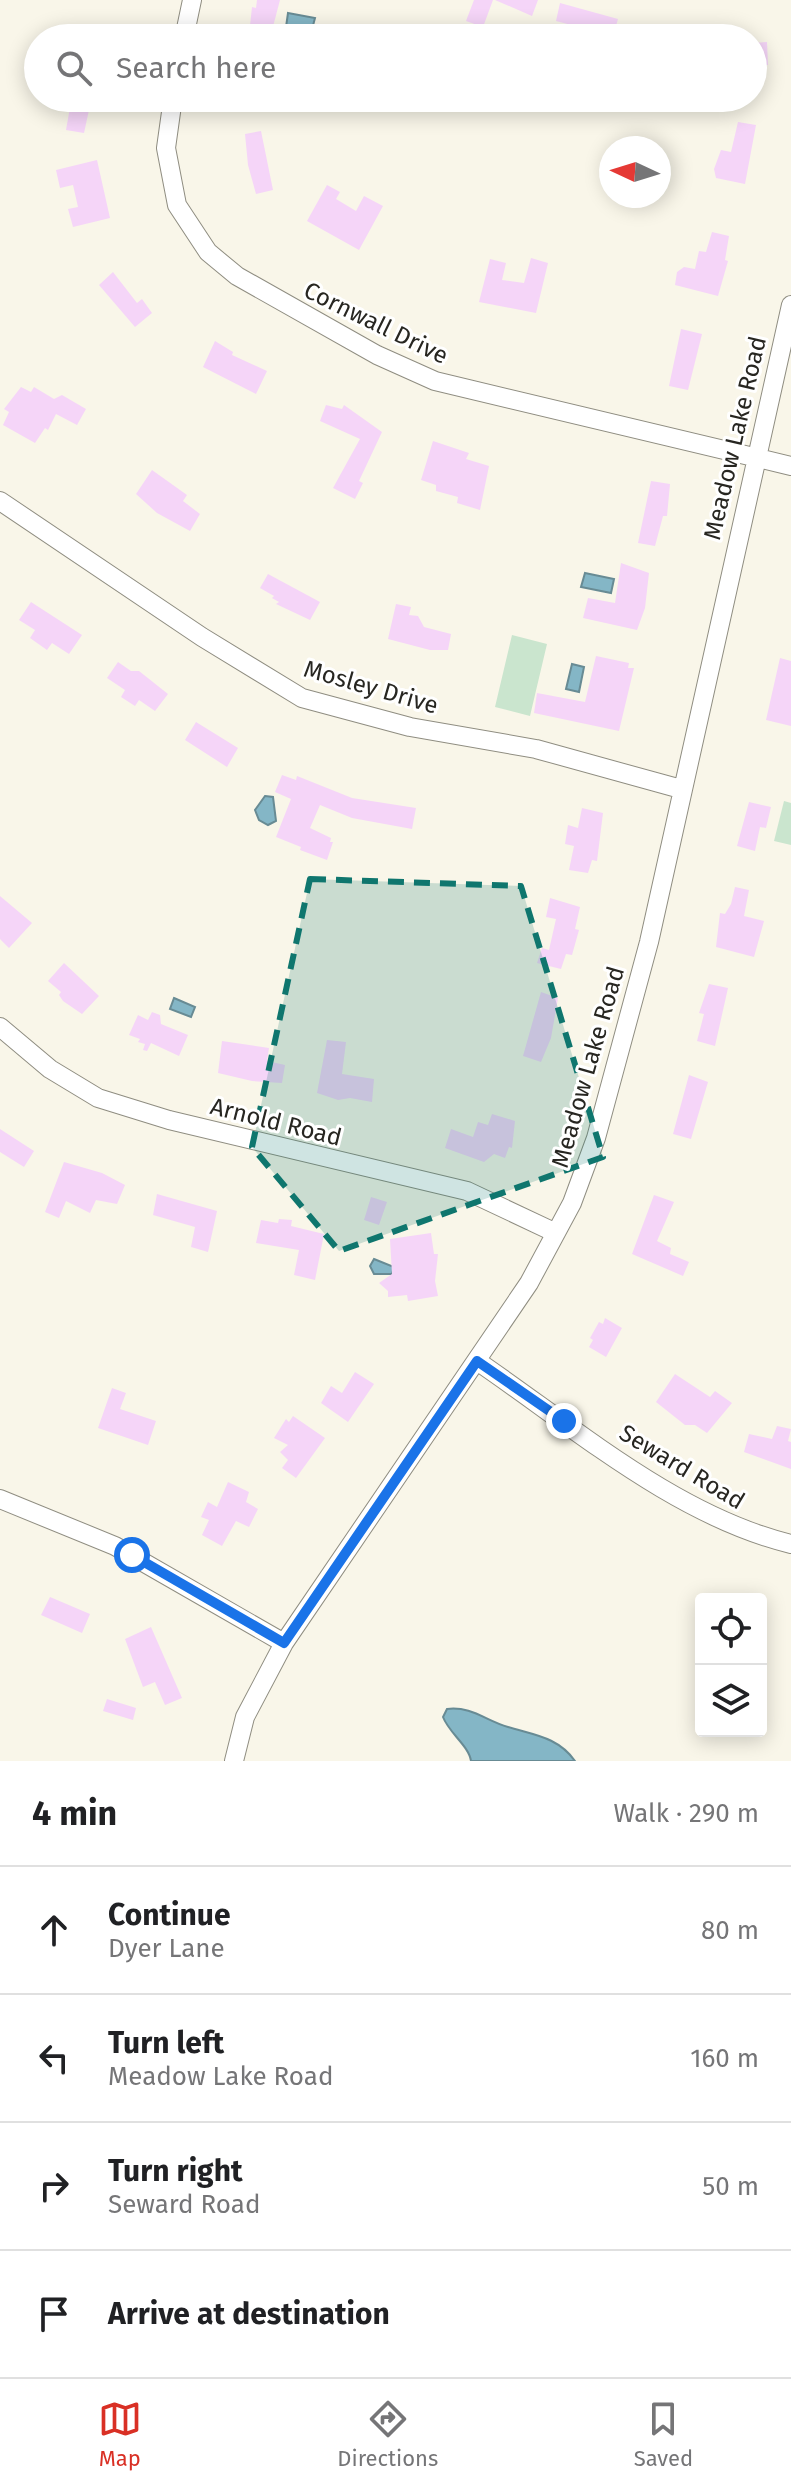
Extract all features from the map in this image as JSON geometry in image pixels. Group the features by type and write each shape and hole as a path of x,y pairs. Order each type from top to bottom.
{"street":[{"path":"187,24 192,0"},
{"name":"Cornwall Drive","path":"171,112 166,148 177,205 208,252 237,276 377,355 435,381 791,466"},
{"name":"Meadow Lake Road","path":"234,1761 245,1717 284,1643 529,1283 572,1203 620,1058 649,942 754,457 791,305"},
{"name":"Mosley Drive","path":"0,501 202,637 302,698 410,727 536,749 681,789"},
{"name":"Arnold Road","path":"0,1027 50,1069 98,1098 169,1120 467,1191 556,1233"},
{"name":"Seward Road","path":"477,1361 692,1507 749,1534 791,1544"},
{"path":"0,1499 115,1546 235,1612 284,1643"}],"highlighted area":[{"path":"310,879 521,886 603,1157 339,1251 252,1147"}],"green space":[{"path":"512,635 547,644 530,716 495,707"},
{"path":"784,801 791,803 791,845 774,841"}],"water":[{"path":"288,13 315,18 313,24 286,24"},
{"path":"585,573 614,579 611,593 581,587"},
{"path":"572,664 584,667 579,692 566,689"},
{"path":"265,796 273,797 276,821 268,825 259,820 255,810"},
{"path":"174,998 195,1007 191,1017 170,1009"},
{"path":"374,1259 394,1267 392,1274 374,1274 370,1266"},
{"path":"447,1709 471,1712 545,1738 561,1747 575,1761 471,1761 467,1750 443,1717"}],"building":[{"path":"257,0 280,0 274,24 250,24 252,7 256,8"},
{"path":"474,0 493,0 484,24 466,21"},
{"path":"495,0 538,0 532,16"},
{"path":"560,3 618,19 617,24 567,24 556,21"},
{"path":"69,112 89,112 84,133 66,130"},
{"path":"738,122 756,125 745,184 716,178 714,169 721,150 731,152"},
{"path":"261,131 273,190 256,194 248,165 245,134"},
{"path":"97,160 110,218 73,227 68,209 78,207 73,185 60,188 56,170"},
{"path":"327,185 340,192 336,199 356,211 364,196 383,206 359,250 307,221"},
{"path":"712,232 729,236 725,260 728,261 718,296 675,285 677,272 684,267 695,269 699,251 706,252"},
{"path":"531,258 548,263 536,313 479,302 490,259 506,263 502,280 524,283"},
{"path":"113,272 137,303 142,299 152,313 135,327 99,285"},
{"path":"681,329 702,334 688,390 669,386"},
{"path":"215,341 233,352 232,355 267,371 256,394 203,367"},
{"path":"21,387 31,392 34,387 54,399 62,395 86,409 77,425 56,414 48,430 45,428 35,443 3,425 9,412 4,409"},
{"path":"326,405 342,409 344,405 382,432 359,481 363,483 355,499 333,488 360,439 320,421"},
{"path":"433,441 469,453 466,459 489,466 480,510 457,503 458,497 436,491 436,485 421,480"},
{"path":"152,470 187,495 183,501 200,514 190,531 157,513 136,494"},
{"path":"651,481 670,484 667,516 663,516 655,546 638,543"},
{"path":"621,563 649,573 645,608 637,630 583,618 588,598 615,603"},
{"path":"268,574 320,602 310,620 276,604 279,602 272,598 274,596 260,588"},
{"path":"31,602 82,635 69,654 52,643 47,650 30,638 35,630 19,620"},
{"path":"396,604 411,607 409,615 418,616 424,627 451,634 448,650 430,650 388,639"},
{"path":"596,656 629,663 628,668 634,668 619,731 534,713 537,693 585,702"},
{"path":"780,658 791,661 791,726 766,720"},
{"path":"118,662 131,671 139,671 168,694 155,711 139,700 135,706 121,697 125,690 107,678"},
{"path":"196,722 238,748 227,767 185,740"},
{"path":"282,775 296,780 297,776 352,798 416,808 412,829 352,818 320,805 310,828 331,838 330,842 333,842 327,860 300,850 301,847 276,837 291,799 275,792"},
{"path":"749,802 771,807 766,828 760,827 755,851 737,846"},
{"path":"582,808 603,813 597,861 592,860 588,873 569,870 574,846 565,844 568,825 578,828"},
{"path":"735,887 749,890 744,916 764,921 754,957 716,947 720,913 725,914 731,904"},
{"path":"0,896 32,923 9,948 0,939"},
{"path":"550,898 580,907 575,929 579,930 572,955 566,954 561,969 537,963 542,948 549,950 556,919 546,917"},
{"path":"64,963 99,996 82,1014 63,1001 59,995 61,992 48,981"},
{"path":"709,984 728,988 715,1046 697,1041 704,1014 699,1013"},
{"path":"541,992 558,998 551,1038 541,1062 523,1056"},
{"path":"152,1012 160,1015 161,1024 188,1035 179,1056 151,1043 147,1051 143,1050 145,1044 129,1035 138,1015 148,1020"},
{"path":"327,1040 346,1042 342,1074 374,1079 372,1102 350,1098 338,1100 317,1093"},
{"path":"222,1041 269,1048 267,1061 285,1065 282,1083 252,1081 218,1073"},
{"path":"689,1075 708,1082 691,1139 673,1134"},
{"path":"492,1114 515,1121 512,1148 509,1147 505,1158 494,1154 484,1162 445,1148 451,1129 473,1137 478,1122 488,1125"},
{"path":"0,1129 34,1151 24,1167 0,1152"},
{"path":"64,1162 102,1173 125,1185 117,1204 96,1200 90,1213 66,1201 59,1218 45,1212"},
{"path":"157,1194 217,1211 208,1252 191,1247 195,1227 153,1215"},
{"path":"654,1195 674,1202 657,1241 671,1248 670,1254 689,1262 683,1276 632,1254"},
{"path":"371,1197 387,1202 379,1225 364,1220"},
{"path":"279,1219 292,1220 291,1226 324,1234 315,1280 294,1275 299,1250 256,1243 261,1220 278,1223"},
{"path":"431,1233 434,1254 438,1254 435,1281 438,1296 408,1301 407,1295 388,1297 388,1291 379,1283 392,1274 390,1239"},
{"path":"605,1318 622,1328 606,1357 589,1347 593,1340 590,1338"},
{"path":"355,1372 374,1384 348,1422 321,1403 331,1386 342,1393"},
{"path":"675,1374 710,1397 715,1391 732,1403 707,1433 695,1425 685,1425 656,1402"},
{"path":"112,1388 126,1393 120,1409 156,1421 148,1445 98,1428"},
{"path":"293,1416 325,1438 296,1478 282,1468 288,1460 280,1452 288,1445 274,1438 286,1419 289,1422"},
{"path":"777,1426 791,1429 788,1441 791,1442 791,1469 744,1452 749,1434 772,1439"},
{"path":"228,1482 249,1492 246,1502 258,1509 249,1527 236,1521 222,1546 202,1535 209,1520 201,1517 208,1502 217,1507"},
{"path":"50,1597 90,1614 82,1633 41,1615"},
{"path":"151,1627 182,1698 165,1705 155,1682 143,1687 125,1639"},
{"path":"107,1699 136,1708 133,1720 103,1711"}],"route":[{"path":"132,1555 284,1643 477,1361 564,1421"}]}
